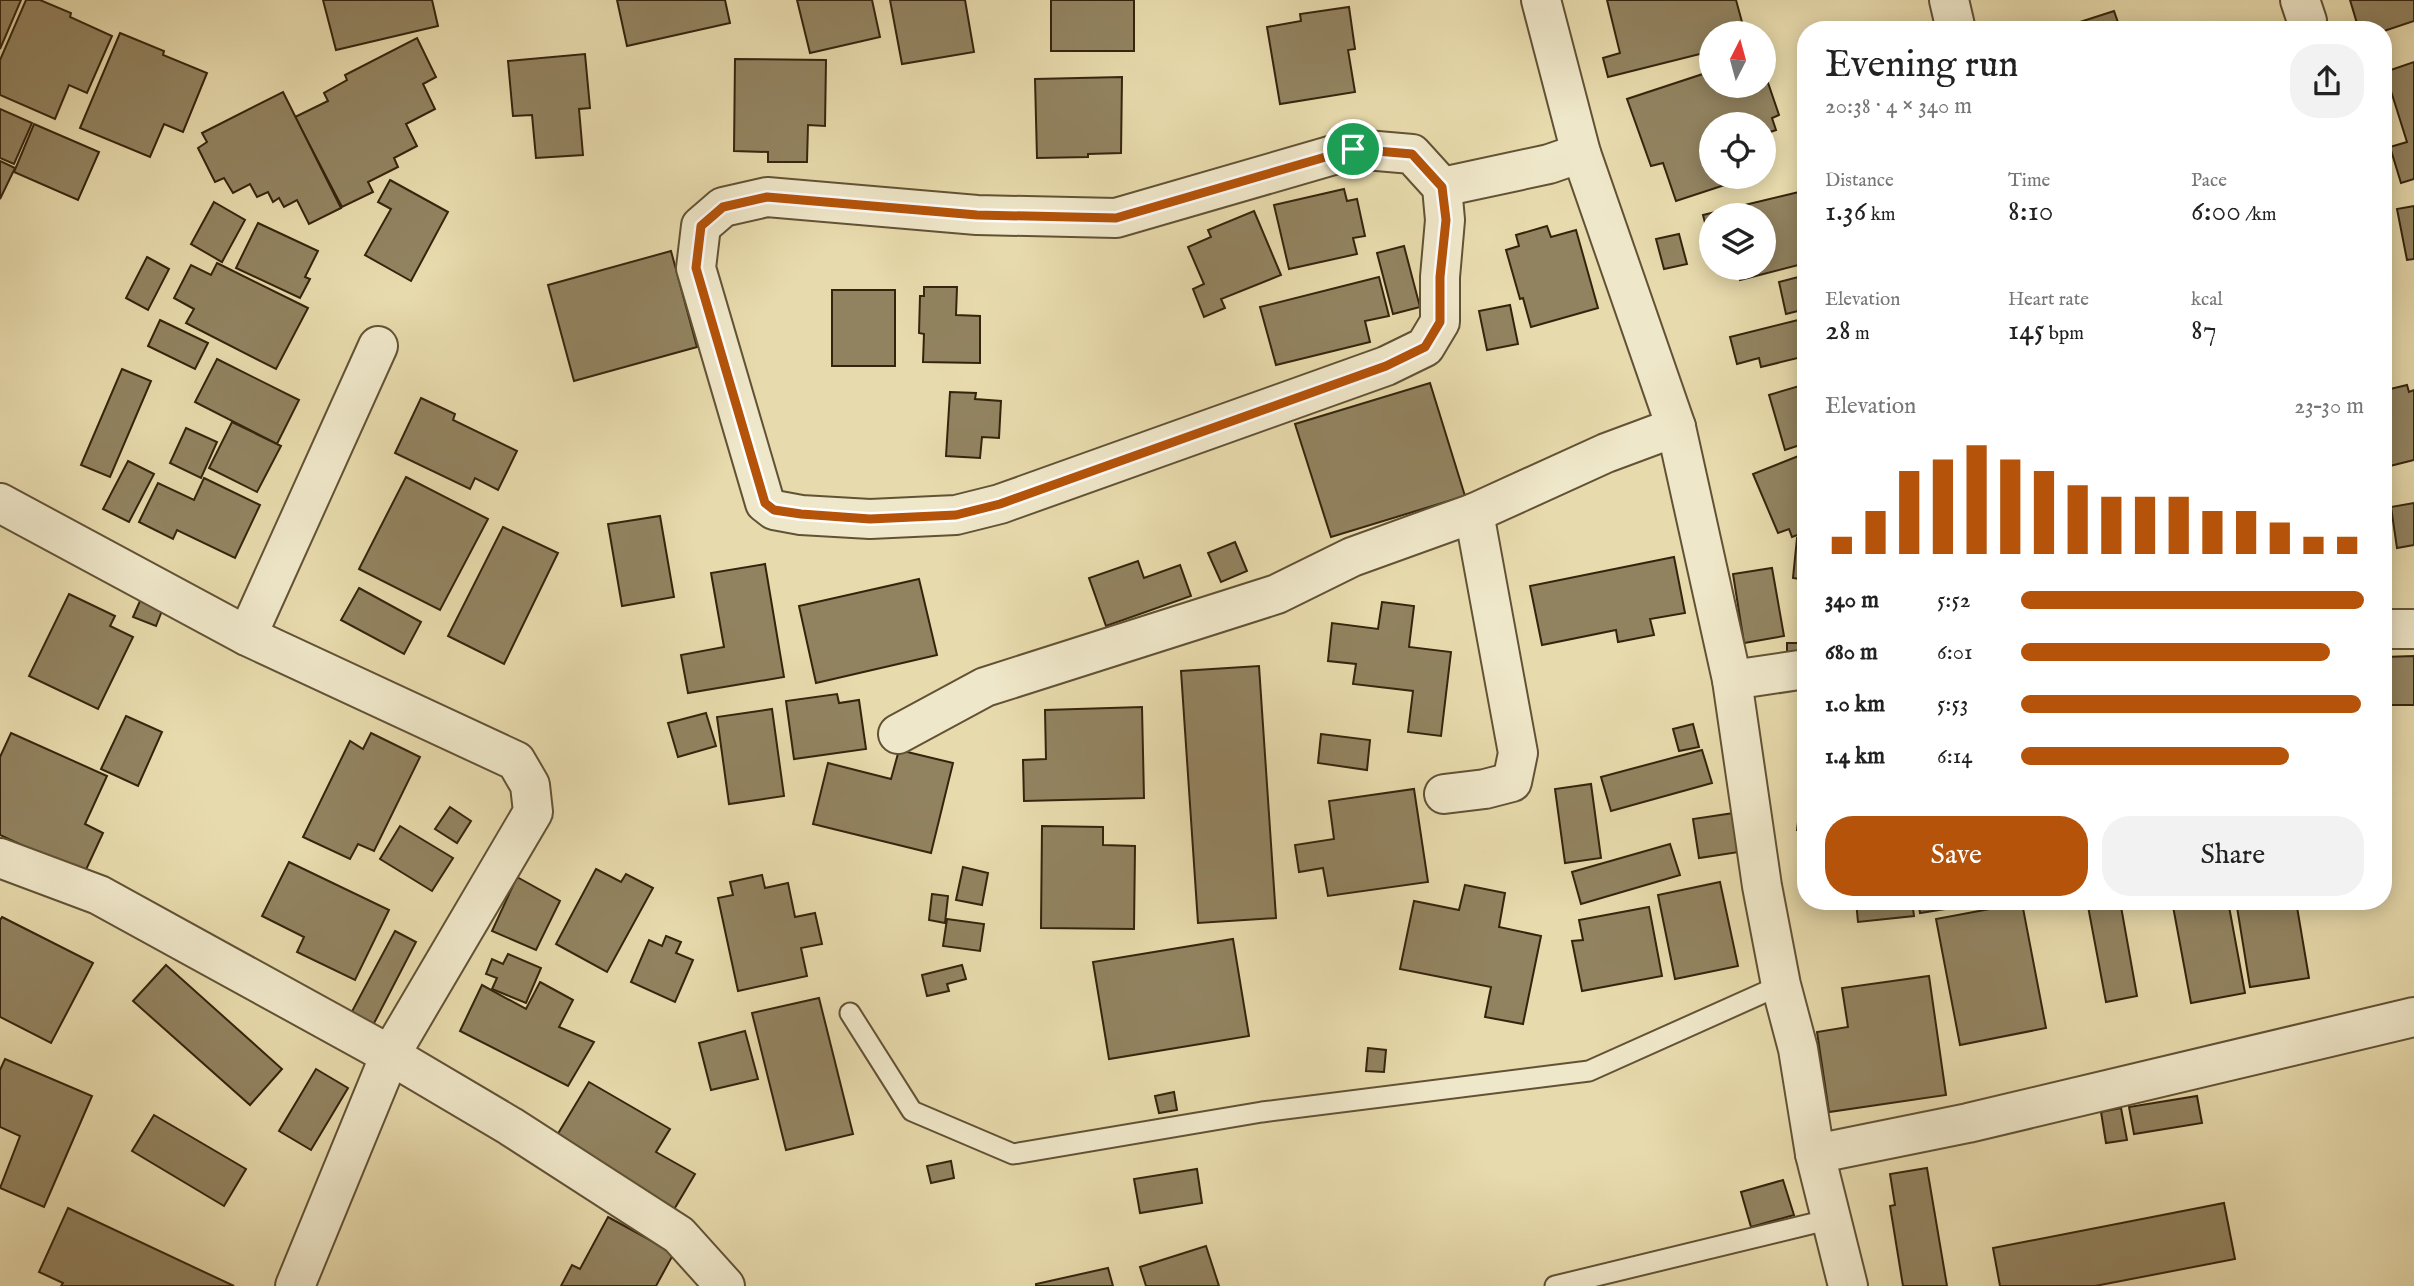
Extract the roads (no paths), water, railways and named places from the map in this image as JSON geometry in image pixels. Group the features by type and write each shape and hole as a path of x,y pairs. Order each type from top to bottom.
{"street":[{"path":"1541,0 1581,153 1676,426 1732,680 1762,886 1781,985 1798,1049 1815,1154 1848,1286"},
{"path":"1949,0 1954,21"},
{"path":"2300,0 2307,21"},
{"path":"1353,149 1412,154 1442,187 1446,220 1440,277 1440,322 1425,347 1386,366 1000,504 956,515 870,519 774,510 765,503 696,268 701,226 723,207 767,197 977,215 1116,218 1353,149"},
{"path":"1442,187 1549,164 1581,153"},
{"path":"247,636 378,346"},
{"path":"898,734 985,687 1278,594 1352,557 1474,513 1606,453 1676,426"},
{"path":"0,503 247,636 516,761 530,785 533,812 390,1055 295,1286"},
{"path":"1444,794 1485,789 1512,782 1518,753 1474,513"},
{"path":"1732,680 1797,670"},
{"path":"0,858 99,895 390,1055 510,1126 678,1235 725,1286"},
{"path":"1815,1154 2007,1114 2414,1017"}],"lane":[{"path":"850,1013 912,1111 1013,1154 1262,1112 1589,1071 1781,985"},
{"path":"1555,1286 1831,1219"}]}
